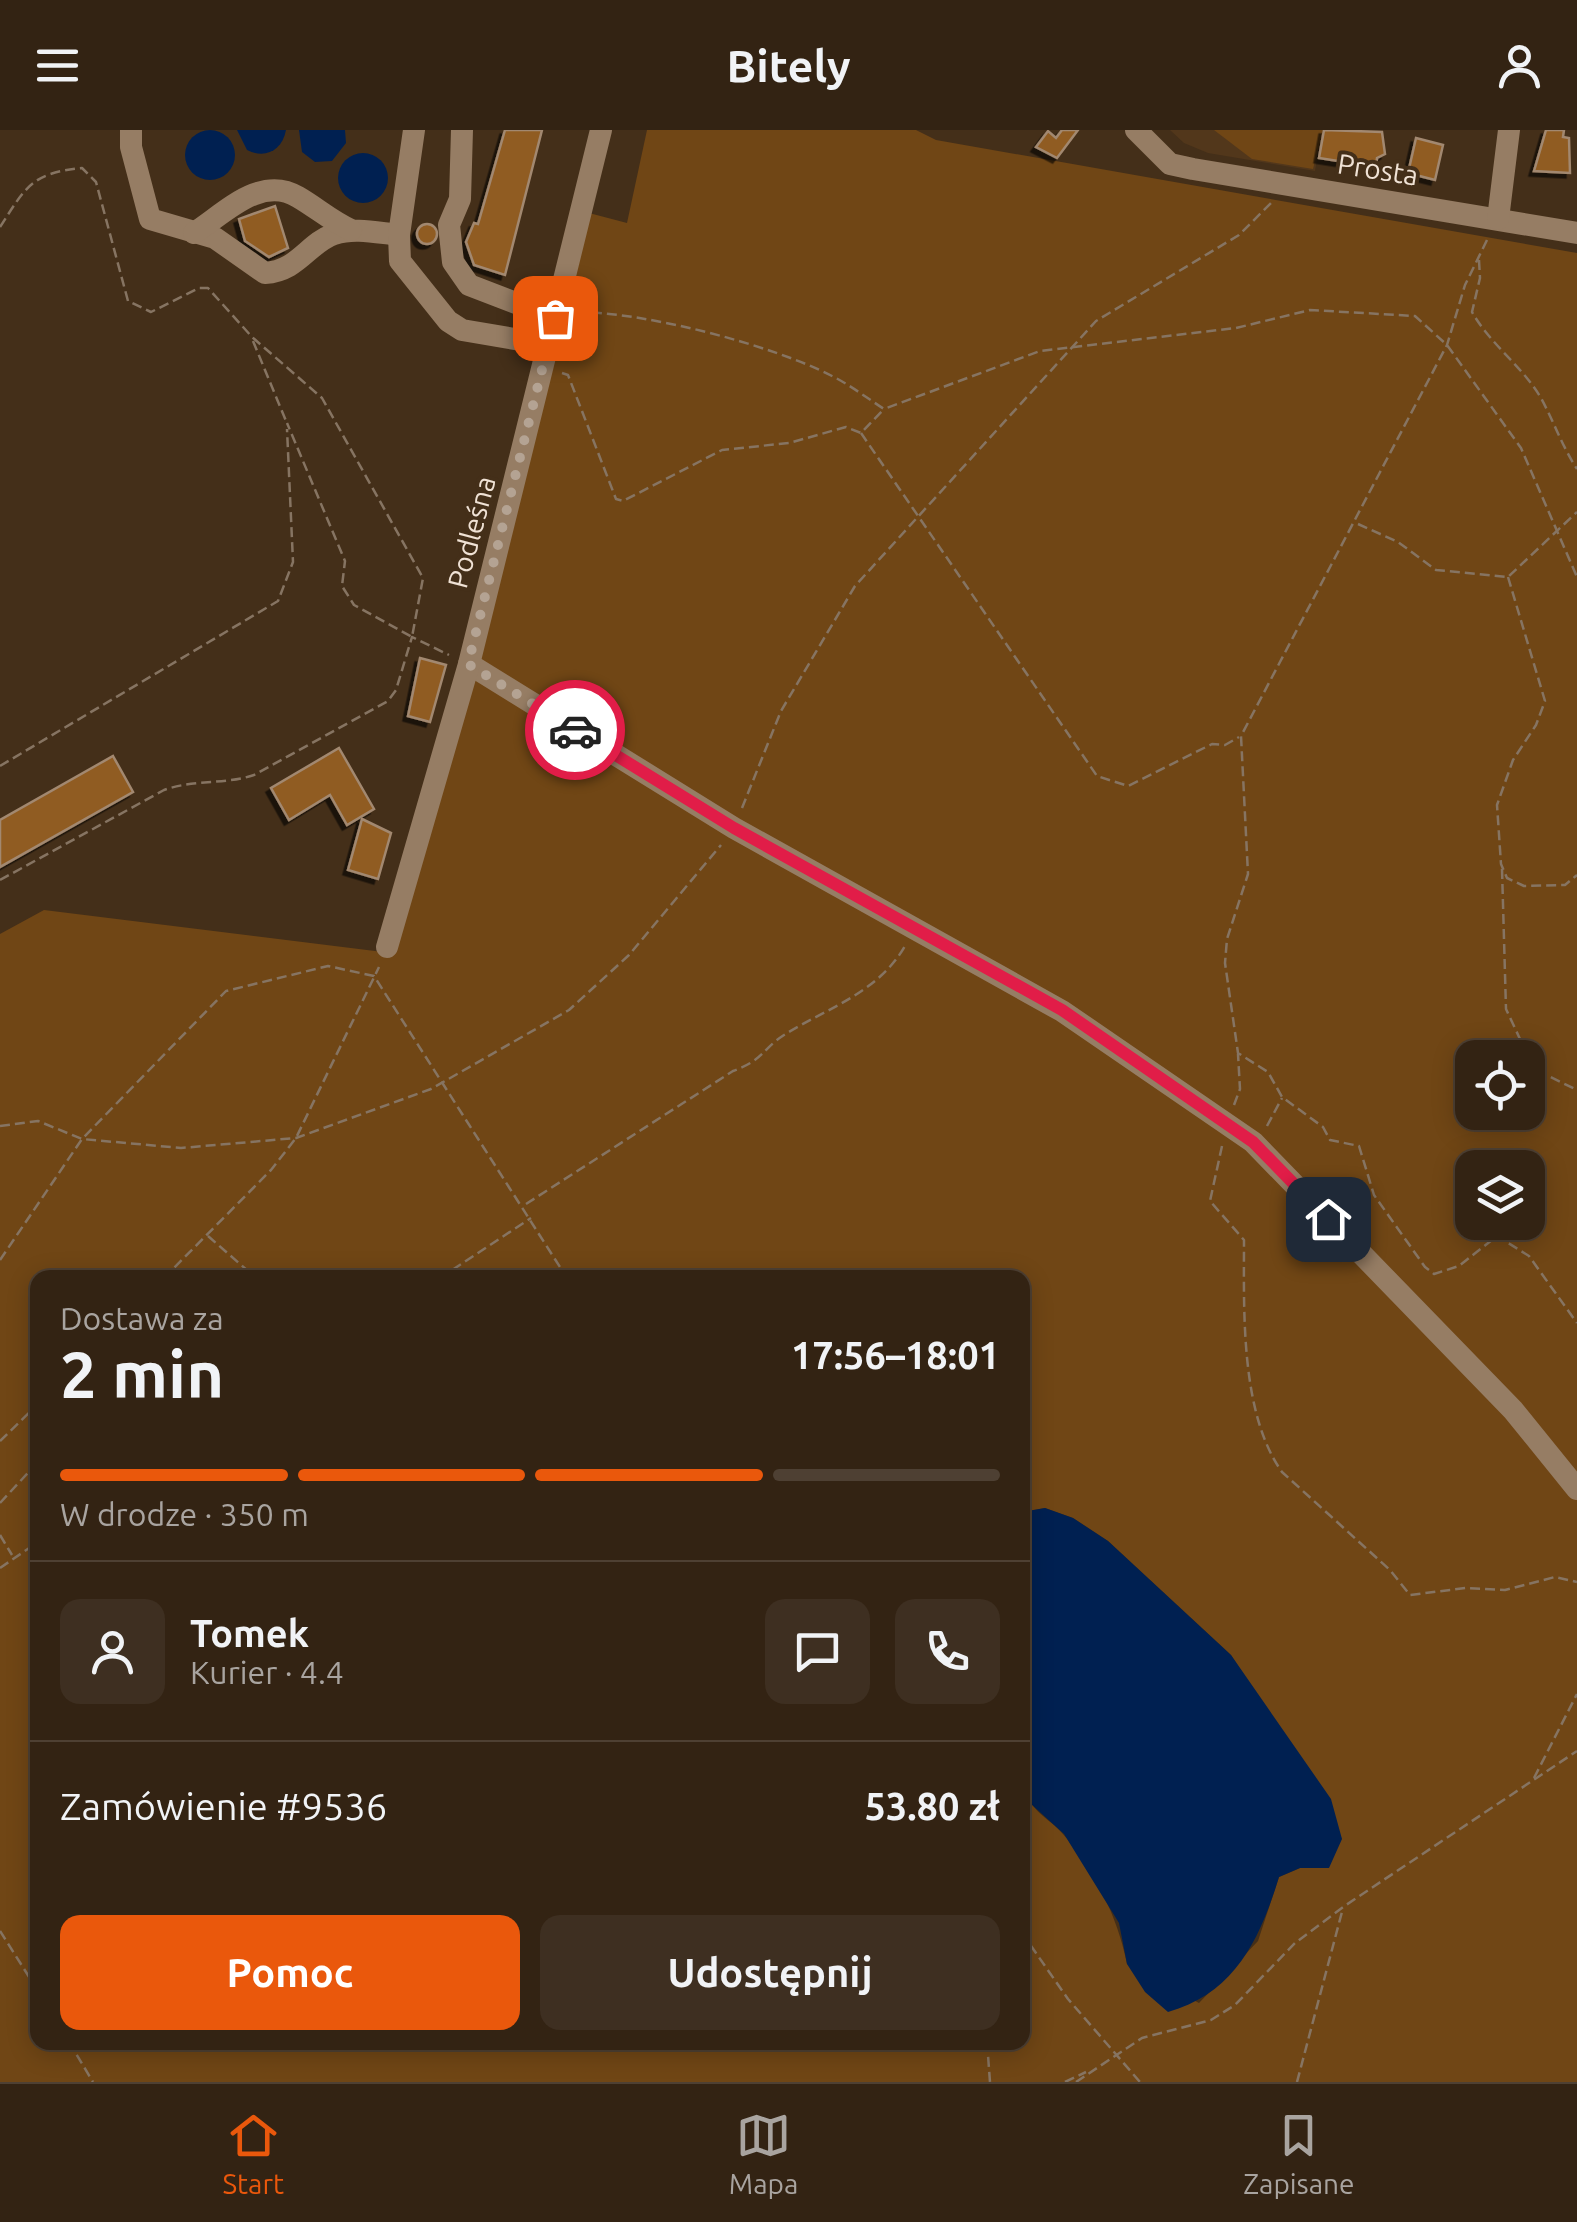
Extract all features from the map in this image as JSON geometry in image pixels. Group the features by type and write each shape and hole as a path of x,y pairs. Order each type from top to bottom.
{"street":[{"path":"131,130 131,148 150,219 215,238 265,273 295,266 330,235 351,230"},
{"path":"414,130 399,235 400,261 448,321 462,330 548,355"},
{"path":"462,130 460,198 449,225 453,262 469,285 556,313"},
{"name":"Podleśna","path":"388,947 468,664 602,130"},
{"name":"Prosta","path":"1136,130 1170,164 1577,233"},
{"path":"1498,219 1509,130"},
{"path":"194,233 230,206 254,194 277,190 295,194 331,222 351,230 399,235"},
{"path":"468,664 734,828 1062,1010 1253,1142 1514,1410 1577,1489"}],"path":[{"path":"0,228 29,182 53,170 82,168 96,182 128,301 151,312 199,288 208,288 252,338 322,398 423,578 412,637 396,690 388,701 254,774 231,782 190,781 164,790 0,880"},
{"path":"0,1126 38,1121 82,1139 181,1148 296,1138 443,1082 568,1010 674,906 734,828 790,695 855,586 1096,322 1238,234 1266,212 1284,184"},
{"path":"548,355 568,376 616,500 624,500 722,450 789,444 846,427 861,432 1097,776 1128,786 1212,744 1225,745 1240,736 1446,345 1479,256 1498,219"},
{"path":"1479,256 1480,278 1472,312 1484,332 1541,398 1553,431 1577,469"},
{"path":"861,432 884,409 1040,351 1236,328 1310,310 1414,316 1446,345 1521,448 1577,577"},
{"path":"556,313 688,330 768,352 834,376 884,409"},
{"path":"252,338 344,560 342,586 354,605 468,664"},
{"path":"0,766 278,602 293,562 287,423"},
{"path":"1355,523 1398,542 1436,570 1508,577 1538,554 1555,530 1577,512"},
{"path":"1508,577 1545,701 1536,725 1513,760 1497,804 1506,1009 1534,1069 1577,1090"},
{"path":"1240,736 1248,874 1227,939 1225,964 1240,1090 1227,1124 1210,1201 1244,1240 1244,1328 1255,1400 1269,1454 1282,1472 1390,1570 1410,1595 1466,1588 1505,1590 1555,1577 1577,1582"},
{"path":"1502,868 1507,878 1524,886 1565,885 1577,875"},
{"path":"524,1205 733,1070 760,1060 782,1037 872,985 900,956 915,928"},
{"path":"172,1270 296,1138 388,947"},
{"path":"0,1260 82,1139 226,990 328,966 374,976 562,1270"},
{"path":"1238,1053 1268,1072 1282,1097 1323,1127 1330,1140 1360,1146 1374,1195 1425,1267 1434,1274 1459,1266 1497,1236 1529,1256 1577,1323"},
{"path":"1253,1142 1277,1114 1282,1097"},
{"path":"452,1270 532,1218"},
{"path":"206,1235 247,1270"},
{"path":"0,1442 30,1412"},
{"path":"0,1503 30,1471"},
{"path":"0,1535 13,1558"},
{"path":"0,1568 30,1547"},
{"path":"1534,1779 1577,1694"},
{"path":"1076,2082 1142,2038 1211,2020 1235,2005 1295,1943 1343,1907 1577,1751"},
{"path":"1297,2082 1343,1907"},
{"path":"0,1931 30,1979"},
{"path":"1030,1945 1113,2055 1140,2082"},
{"path":"74,2050 94,2082"},
{"path":"988,2050 990,2082"},
{"path":"1065,2082 1094,2068"}],"shaded area":[{"path":"647,130 916,130 936,140 1577,253 1577,2082 0,2082 0,934 44,910 391,953 589,213 627,223"},
{"path":"1170,130 1322,130 1315,171 1208,153 1184,143"},
{"path":"1214,130 1323,130 1313,169 1252,159"}],"water":[{"path":"210,130 227,138 235,155 227,172 210,180 193,172 185,155 193,138"},
{"path":"237,130 286,130 277,148 260,154 247,150"},
{"path":"299,130 345,130 346,143 332,161 315,162 302,152"},
{"path":"363,153 380,161 388,178 380,195 363,203 346,195 338,178 346,161"},
{"path":"1045,1508 1073,1518 1108,1541 1231,1655 1331,1799 1342,1839 1329,1868 1300,1868 1279,1877 1263,1922 1242,1961 1211,1992 1168,2012 1145,1992 1127,1964 1119,1923 1064,1834 1031,1804 1030,1511"}],"building":[{"path":"505,130 542,130 505,275 474,265 466,242 474,223 478,224"},
{"path":"1062,130 1078,130 1057,158 1036,147 1048,131 1056,138"},
{"path":"1324,130 1382,132 1385,154 1377,158 1376,167 1319,158"},
{"path":"1546,130 1564,130 1563,137 1569,138 1570,173 1534,171"},
{"path":"1416,138 1443,145 1435,180 1408,173"},
{"path":"275,206 288,248 269,257 245,241 239,219"},
{"path":"427,224 437,234 427,244 417,234"},
{"path":"420,658 446,665 430,722 408,716"},
{"path":"339,748 374,809 347,825 330,795 289,820 271,788"},
{"path":"113,756 133,792 0,867 0,820"},
{"path":"362,819 391,833 378,879 348,870"}],"way so far":[{"path":"555,318 549,356 468,664 575,730"}],"route":[{"path":"575,730 734,828 1062,1010 1253,1142 1328,1219"}]}
